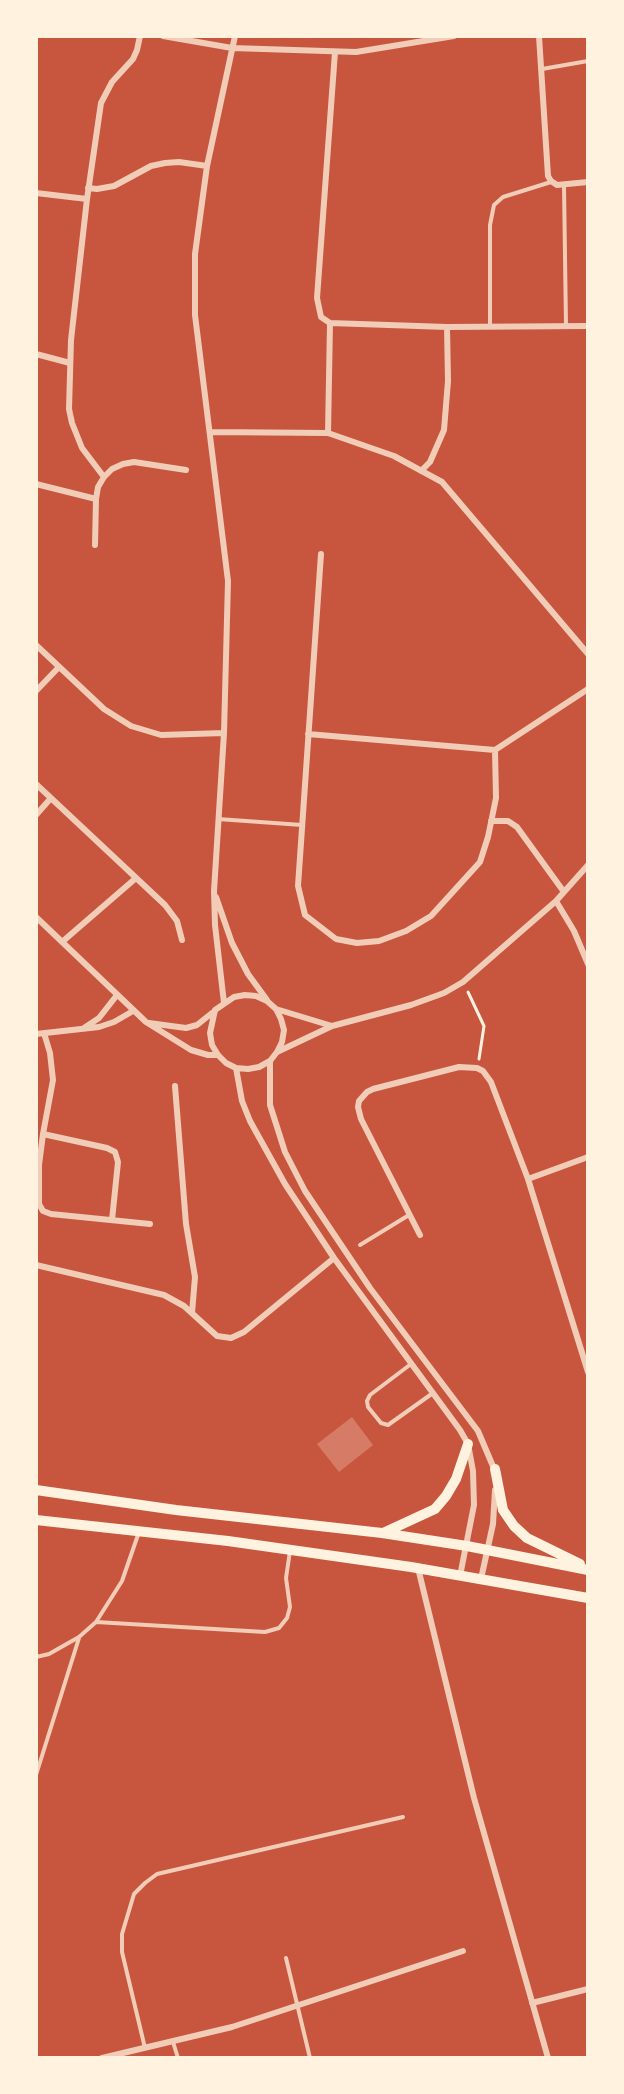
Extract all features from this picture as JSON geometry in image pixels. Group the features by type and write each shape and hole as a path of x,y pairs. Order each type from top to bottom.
{"main road":[{"path":"382,1533 435,1509 456,1479 468,1444"},
{"path":"495,1469 503,1510 514,1526 527,1538 588,1569"},
{"path":"36,1490 176,1510 382,1533 467,1546 588,1569"},
{"path":"36,1520 139,1531 418,1568 588,1598"}],"street":[{"path":"104,477 82,448 72,423 69,409 70,363 88,188 101,103 112,82 133,59 140,36"},
{"path":"163,36 232,48 335,52 356,52 454,36"},
{"path":"224,1003 215,925 214,891 224,733 228,581 195,315 195,254 207,166 235,36"},
{"path":"540,36 547,169 552,181 564,186 588,182"},
{"path":"335,52 317,298 321,317 330,323 447,327 588,326"},
{"path":"88,188 114,186 151,166 165,163 193,163 207,166"},
{"path":"36,193 87,199"},
{"path":"328,433 330,323"},
{"path":"421,471 430,462 444,430 448,381 447,327"},
{"path":"36,354 70,363"},
{"path":"210,432 328,433 394,456 442,482 588,654"},
{"path":"95,545 98,487 112,469 134,462 186,470"},
{"path":"36,484 96,499"},
{"path":"321,554 298,886 305,915 336,939 357,943 379,941 406,931 431,916 480,862 496,798 495,750"},
{"path":"36,645 104,709 131,726 161,735 224,733"},
{"path":"36,692 59,667"},
{"path":"308,734 495,750 588,689"},
{"path":"36,784 171,913 177,921 182,940"},
{"path":"36,815 51,798"},
{"path":"491,821 508,821 517,827 564,892"},
{"path":"278,1052 332,1026 411,1005 444,993 463,982 556,901 588,865"},
{"path":"62,942 136,878"},
{"path":"214,891 232,943 248,974 267,1001 276,1009 281,1019 284,1030 278,1052 260,1067 237,1068 226,1063 212,1045 210,1033 215,1010"},
{"path":"556,901 574,931 587,960"},
{"path":"36,917 146,1022 191,1050 208,1055 218,1055"},
{"path":"84,1028 99,1018 117,995"},
{"path":"146,1022 186,1028 207,1019 215,1010 234,997 256,996 267,1001"},
{"path":"276,1009 332,1026"},
{"path":"36,1034 107,1025 133,1011"},
{"path":"44,1033 50,1053 53,1080 39,1165 39,1204 43,1211 51,1215 150,1224"},
{"path":"270,1061 270,1105 285,1152 305,1191 370,1288 478,1431 495,1469 494,1515 489,1550 481,1579"},
{"path":"420,1235 359,1114 359,1101 373,1089 459,1067 477,1068 483,1071 491,1082 528,1179 588,1372"},
{"path":"237,1068 242,1101 250,1121 285,1184 334,1258 468,1444 474,1488 467,1546 460,1576"},
{"path":"175,1086 186,1224 195,1277 192,1314"},
{"path":"43,1134 107,1148 115,1152 118,1162 112,1220"},
{"path":"528,1179 588,1157"},
{"path":"36,1265 164,1295 184,1306 217,1336 224,1338 238,1336 334,1258"},
{"path":"418,1568 474,1798 548,2058"},
{"path":"102,2058 232,2027 463,1951"},
{"path":"532,2003 588,1989"}],"lane":[{"path":"542,69 588,61"},
{"path":"490,327 490,225 494,205 503,197 552,181"},
{"path":"564,186 566,326"},
{"path":"219,819 303,825"},
{"path":"360,1245 410,1214"},
{"path":"411,1363 370,1395 367,1401 368,1407 381,1424 388,1425 433,1393"},
{"path":"36,1658 49,1654 79,1637 96,1622 122,1581 139,1531"},
{"path":"96,1622 266,1632 279,1628 287,1618 290,1607 286,1578 290,1550"},
{"path":"36,1775 79,1637"},
{"path":"145,2049 122,1952 125,1918 134,1894 145,1883 158,1874 403,1817"},
{"path":"286,1958 310,2058"},
{"path":"173,2042 178,2058"}],"path":[{"path":"463,982 484,1026 477,1068"}],"building":[{"path":"352,1417 373,1445 339,1472 317,1444"}]}
